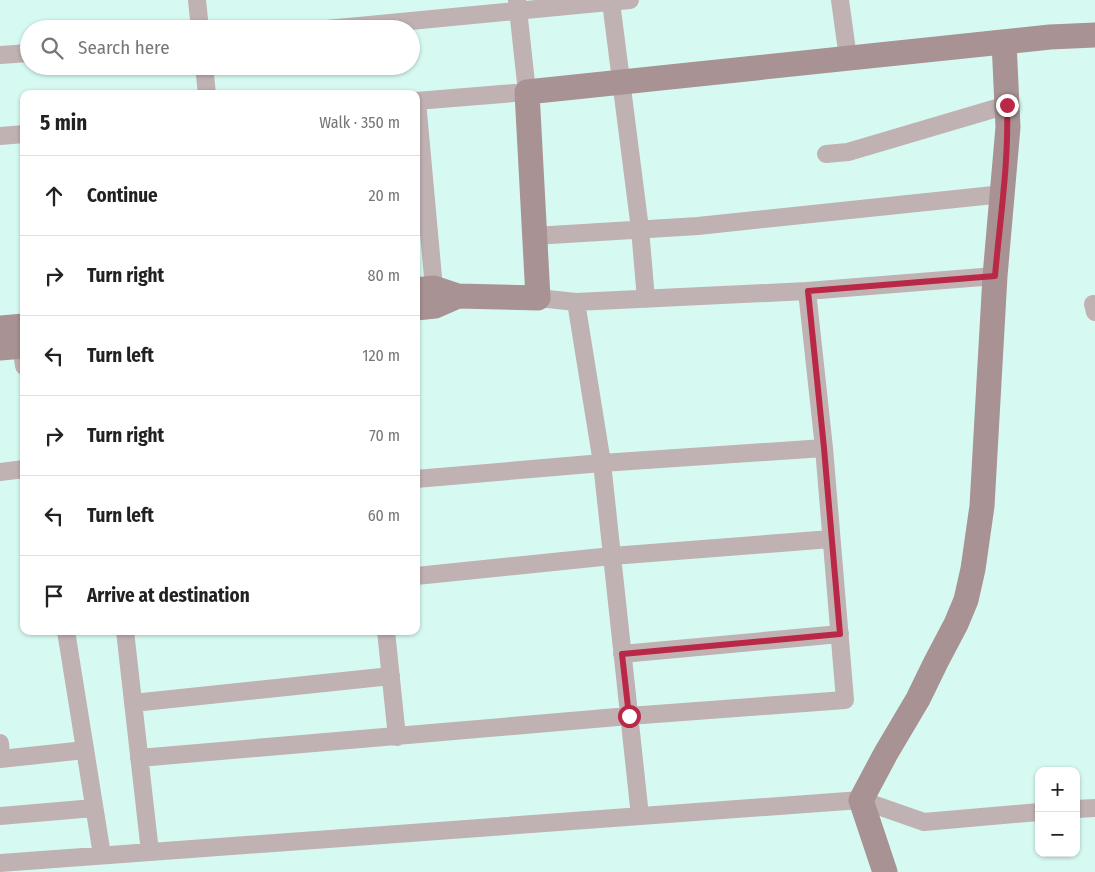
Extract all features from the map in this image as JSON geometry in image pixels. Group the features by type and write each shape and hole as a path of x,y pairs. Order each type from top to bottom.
{"main road":[{"path":"425,289 458,296 538,298 527,92 1095,34"},
{"path":"885,872 861,800 918,699 956,624 966,600 973,570 982,506 995,276 1008,127 1004,42"},
{"path":"420,308 436,306 458,296"},
{"path":"0,328 18,346"}],"street":[{"path":"197,0 199,20"},
{"path":"399,20 517,5 630,0"},
{"path":"840,0 848,58"},
{"path":"611,2 640,230 646,299"},
{"path":"420,101 527,92 517,5"},
{"path":"0,55 20,54"},
{"path":"205,75 207,90"},
{"path":"826,154 857,149 1007,105"},
{"path":"0,136 20,134"},
{"path":"420,172 425,289"},
{"path":"534,236 698,226 1003,194"},
{"path":"538,298 576,302 646,299 808,291 995,276"},
{"path":"139,758 629,716 846,700 808,291"},
{"path":"576,302 602,463 640,816"},
{"path":"420,479 602,463 824,448"},
{"path":"0,472 20,470"},
{"path":"420,576 612,556 831,539"},
{"path":"622,654 840,634"},
{"path":"67,635 102,855"},
{"path":"125,635 150,852"},
{"path":"386,635 397,737"},
{"path":"133,703 391,676"},
{"path":"0,753 85,750"},
{"path":"0,862 861,800 924,822 1035,812"},
{"path":"0,816 94,808"},
{"path":"1080,809 1095,808"}],"route":[{"path":"629,716 622,654 840,634 808,291 995,276 1008,127 1007,105"}]}
